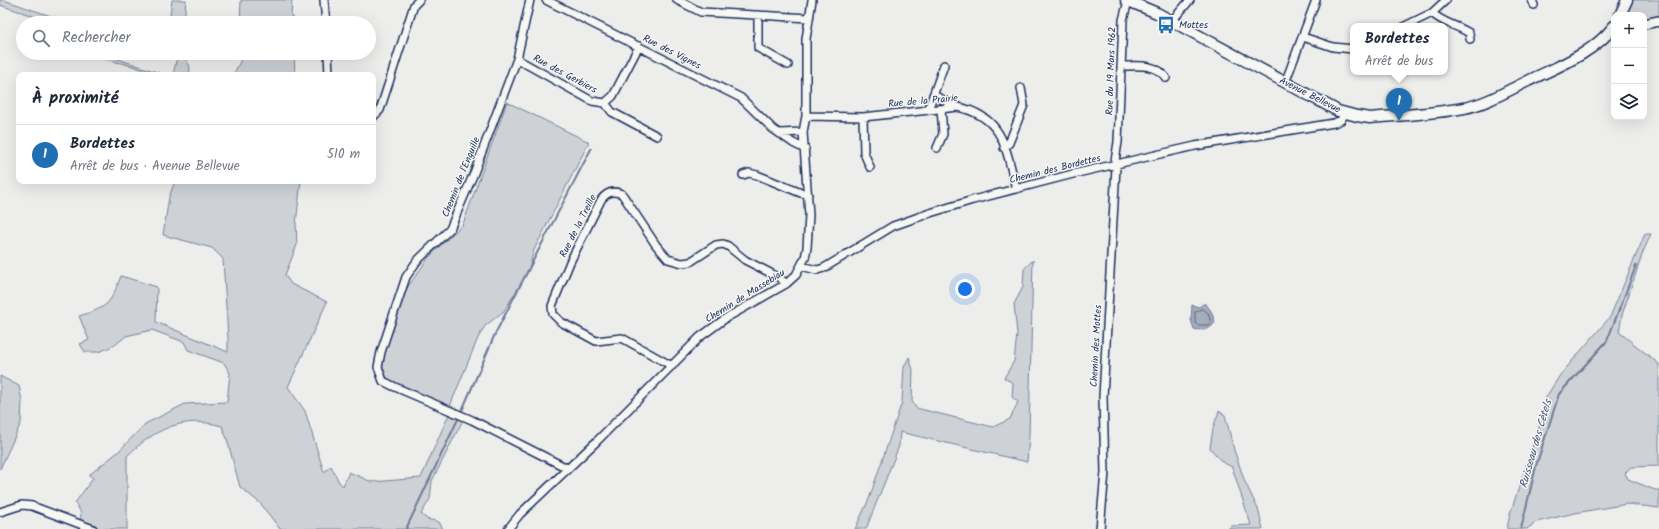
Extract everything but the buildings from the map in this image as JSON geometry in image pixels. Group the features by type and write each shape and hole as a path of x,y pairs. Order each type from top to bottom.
{"main road":[{"path":"1621,12 1627,0"},
{"name":"Avenue Bellevue","path":"1127,1 1149,10 1342,112 1370,118 1453,110 1476,105 1494,98 1583,54 1611,33"}],"street":[{"path":"324,0 325,16"},
{"path":"376,114 380,110 414,5 419,0"},
{"name":"Chemin de l'Enguille","path":"530,0 517,59 474,173 450,229 417,261 406,277 381,352 378,367 383,381 472,420 567,468"},
{"name":"Rue des Vignes","path":"546,0 740,98 780,134 805,149"},
{"path":"677,0 701,12 809,18"},
{"name":"Chemin de Massebiau","path":"508,529 520,514 672,366 690,346 711,328 786,284 796,275 801,266 807,248 808,194 803,132 806,116 805,65 812,0"},
{"path":"1171,22 1190,0"},
{"path":"1285,83 1316,0"},
{"path":"1436,0 1435,11 1444,23"},
{"path":"1411,23 1435,11 1446,0"},
{"name":"Rue du 19 Mars 1962","path":"1116,164 1122,66 1123,20 1127,1"},
{"path":"758,15 758,48 788,65"},
{"path":"1647,23 1659,21"},
{"path":"1448,25 1469,33 1470,39"},
{"path":"1303,37 1333,47 1350,49"},
{"name":"Rue des Gerbiers","path":"605,103 613,96 639,46"},
{"name":"Rue des Gerbiers","path":"517,59 592,101 605,103 612,112 657,136"},
{"path":"328,60 329,72"},
{"path":"928,110 944,65"},
{"path":"1122,66 1154,67 1162,71 1166,78"},
{"path":"1004,148 1009,143 1024,105 1021,88"},
{"path":"933,95 958,107"},
{"name":"Rue de la Prairie","path":"806,116 863,117 958,107 972,110 988,120 995,127 1004,148 1016,189"},
{"path":"937,148 943,134 941,109"},
{"name":"Chemin des Bordettes","path":"801,266 817,270 824,268 893,226 907,220 1016,189 1123,162 1210,143 1328,124 1340,120 1342,112"},
{"path":"863,117 864,153 870,167"},
{"path":"780,134 803,132"},
{"name":"Rue du 19 Mars 1962","path":"1118,142 1123,162"},
{"name":"Chemin des Mottes","path":"1100,529 1105,472 1103,397 1116,164"},
{"path":"743,176 750,173 808,194"},
{"name":"Rue de la Treille","path":"672,366 622,338 601,342 592,339 561,322 553,314 552,306 570,262 601,200 608,192 612,191 622,194 656,245 668,259 682,263 690,262 716,245 723,244 728,246 745,260 780,278 786,284"},
{"path":"0,512 22,505 32,506 73,526 93,529"}],"shaded area":[{"path":"0,0 4,0 51,16 33,16 0,5"},
{"path":"172,0 186,0 185,16 170,16"},
{"path":"241,0 292,0 291,16 240,16"},
{"path":"1632,0 1659,0 1659,17 1647,19 1647,12 1626,12"},
{"path":"108,60 121,60 157,72 148,72"},
{"path":"176,60 186,60 190,67 189,72 174,72"},
{"path":"240,60 294,60 295,72 235,72"},
{"path":"507,102 589,142 534,250 528,272 504,311 485,326 478,338 450,406 392,383 384,374 380,365 407,288 429,257 463,224"},
{"path":"174,184 301,184 296,224 297,245 285,275 291,284 327,302 288,387 305,411 324,472 331,466 339,482 343,486 349,472 372,482 421,478 449,414 463,420 432,481 430,499 421,514 427,519 439,522 443,529 280,529 260,503 240,487 222,426 195,422 170,427 159,432 148,438 127,456 127,529 100,529 79,523 81,517 75,503 93,478 89,475 118,452 145,424 185,404 227,402 230,373 224,363 188,350 184,342 152,330 126,336 115,345 99,352 85,352 80,344 89,340 79,316 103,307 111,299 121,276 157,287 156,322 228,352 223,259 212,248 163,235 169,197"},
{"path":"1645,234 1651,234 1643,252 1622,315 1619,332 1659,364 1659,466 1631,467 1625,473 1628,479 1655,490 1659,490 1659,508 1627,504 1575,513 1536,522 1527,529 1507,529 1510,514 1543,415 1546,397 1560,375 1610,317"},
{"path":"1033,260 1029,436 1027,462 900,432 899,446 866,529 855,529 869,499 902,402 904,367 909,357 913,370 912,401 916,408 993,427 1010,419 1018,402 1012,397 1013,383 1004,378 1014,361 1017,334 1014,304 1023,287 1024,269"},
{"path":"0,376 19,386 22,401 21,423 0,469"},
{"path":"1219,411 1225,415 1234,450 1245,482 1258,509 1263,529 1228,529 1231,526 1251,525 1232,467 1222,462 1210,448 1213,428"}],"water":[{"path":"1206,304 1211,311 1215,322 1211,327 1206,329 1194,329 1191,320 1192,305 1199,307"}],"waterway":[{"path":"461,413 495,334 591,149"},
{"name":"Ruisseau des Cètels","path":"1521,529 1536,466 1559,394 1607,341 1636,266"},
{"path":"406,529 459,417"}],"place":[{"name":"Mottes","path":"1166,25"},
{"name":"Bordettes","path":"1399,121"}]}
